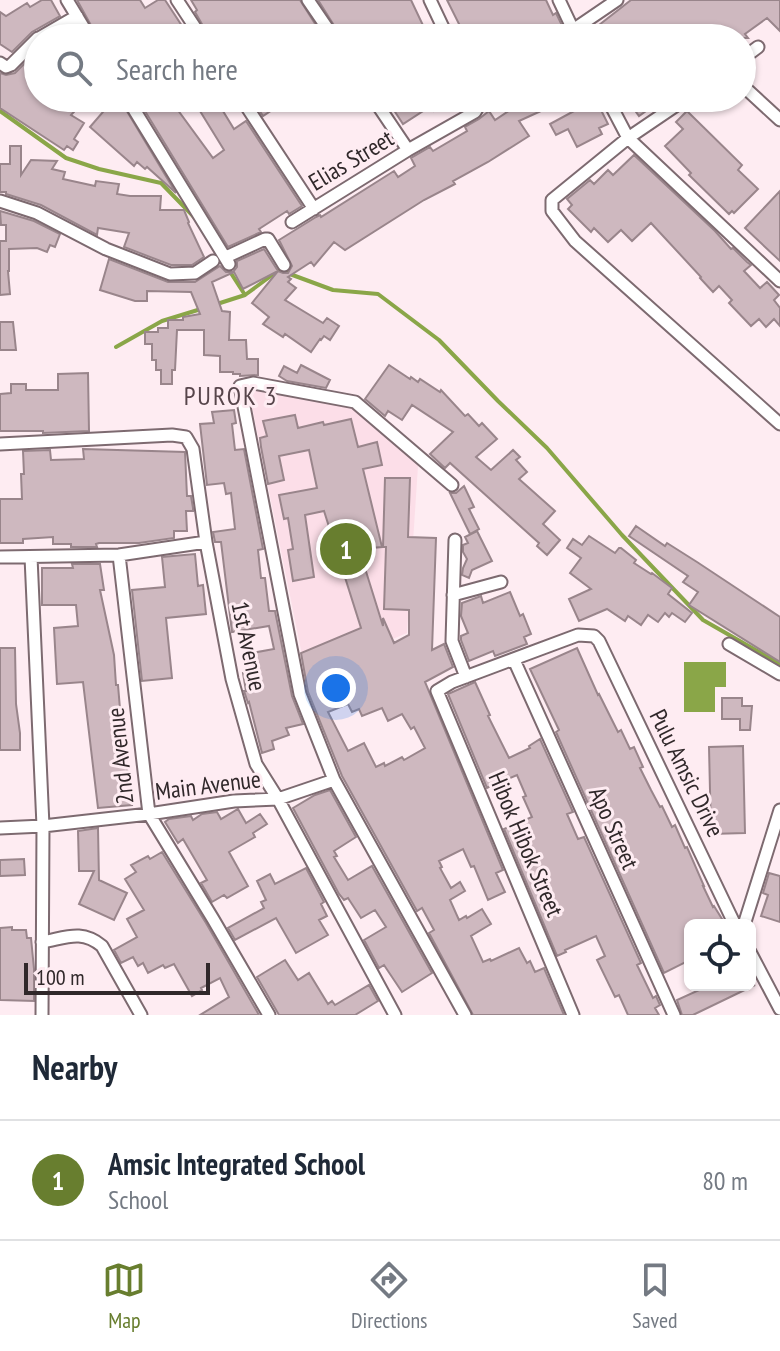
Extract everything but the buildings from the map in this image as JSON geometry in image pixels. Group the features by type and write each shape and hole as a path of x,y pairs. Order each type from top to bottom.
{"street":[{"path":"67,0 82,24"},
{"path":"177,0 193,24"},
{"path":"308,0 324,24"},
{"path":"430,0 441,24"},
{"path":"559,0 570,24"},
{"path":"587,24 617,0"},
{"path":"63,24 77,16"},
{"path":"0,63 6,67 11,65 24,52"},
{"path":"756,98 780,120"},
{"path":"136,112 228,261 268,239 284,265"},
{"path":"250,112 314,209"},
{"path":"382,112 408,150"},
{"name":"Elias Street","path":"292,222 475,112"},
{"path":"614,112 628,138 780,281"},
{"path":"666,112 628,138 552,200 552,211 575,241 780,424"},
{"path":"0,201 37,213 106,249 170,274 195,273 213,261"},
{"path":"452,485 355,402 253,383 240,386 300,694 334,780 465,1015"},
{"name":"1st Avenue","path":"0,444 172,435 186,437 193,449 206,542 232,679 256,764 395,1015"},
{"path":"455,540 452,641 466,677 514,660"},
{"path":"0,557 119,555 206,542"},
{"name":"2nd Avenue","path":"119,555 149,814 269,1015"},
{"path":"31,557 43,826 42,1015"},
{"path":"453,595 501,582"},
{"name":"Pulu Amsic Drive","path":"514,660 578,635 594,636 599,641 732,919"},
{"path":"729,644 780,674"},
{"name":"Apo Street","path":"514,660 674,1015"},
{"name":"Hibok Hibok Street","path":"466,677 437,691 573,1015"},
{"name":"Main Avenue","path":"0,828 149,814 234,801 278,799 334,780"},
{"path":"746,919 780,810"},
{"path":"42,942 82,935 102,946 141,1015"},
{"path":"756,963 780,1009"}],"shaded area":[{"path":"248,387 358,409 418,466 407,633 306,675"},
{"path":"684,662 726,662 726,687 715,687 715,712 684,712"}],"waterway":[{"path":"0,111 66,158 161,183 196,219"},
{"path":"227,267 245,295"},
{"path":"217,304 245,295 279,270 333,290 378,294 439,340 547,448 622,535 703,620 780,664"},
{"path":"116,347 162,321 201,309"}],"place":[{"name":"Amsic Integrated School","path":"346,549"}],"district":[{"name":"PUROK 3","path":"231,395"}]}
